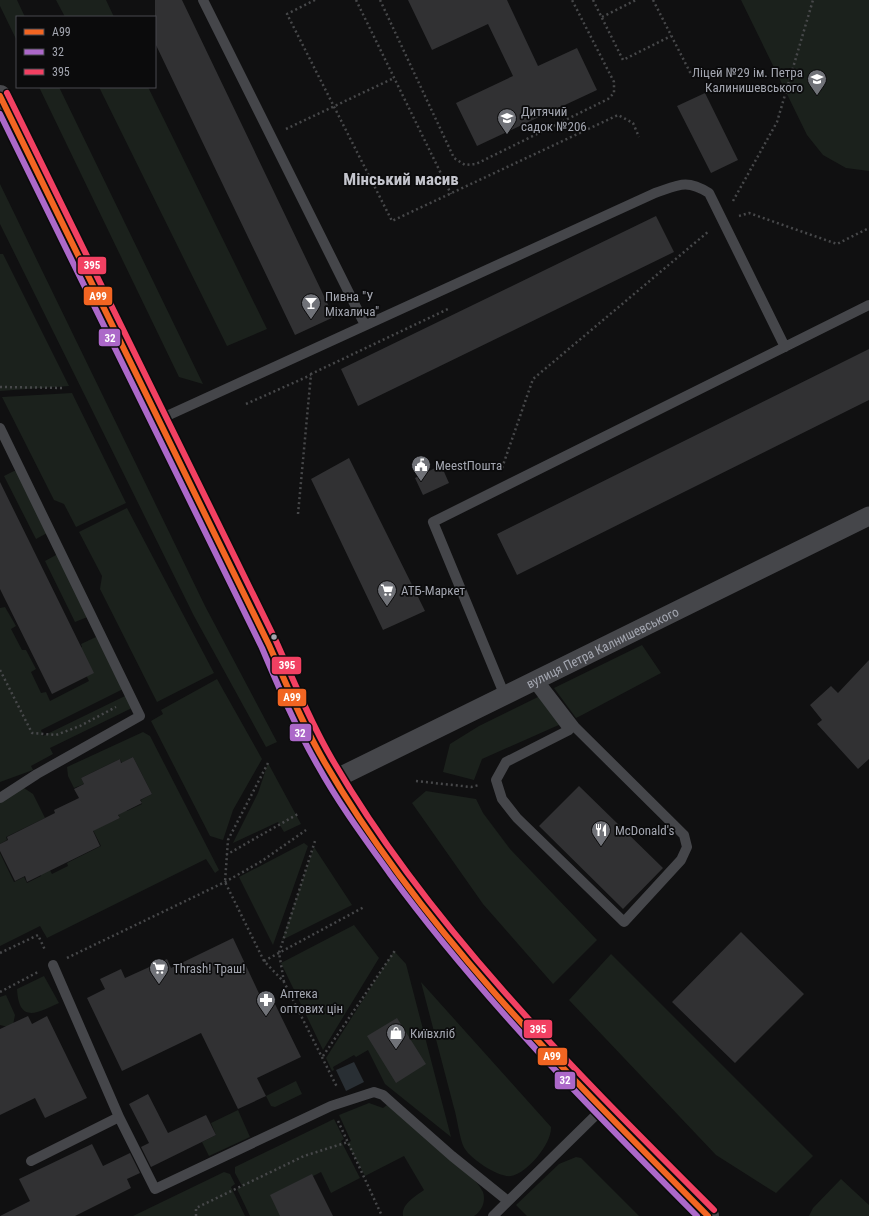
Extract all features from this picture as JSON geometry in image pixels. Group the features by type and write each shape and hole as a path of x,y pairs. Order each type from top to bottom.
{"main road":[{"path":"0,96 267,641 311,738 335,779 370,832 440,928 527,1030 602,1109 708,1216"}],"street":[{"name":"вулиця Петра Калнишевського","path":"335,779 869,516"}],"lane":[{"path":"203,0 365,326"},
{"path":"158,420 680,184 695,185 709,193 785,347"},
{"path":"505,696 433,522 869,305"},
{"path":"0,428 140,716 37,774 0,798"},
{"path":"535,680 575,727 684,835 687,847 681,860 624,922 517,818 502,799 496,780 506,762 569,730 535,680"},
{"path":"53,965 119,1117 154,1189 331,1106 374,1092 383,1095 452,1156 508,1201"},
{"path":"493,1216 602,1109"},
{"path":"31,1161 119,1117"}],"path":[{"path":"315,0 287,14 392,221 618,115 633,123 639,137"},
{"path":"356,0 451,194"},
{"path":"380,0 454,158 465,165 476,164 608,99 614,93 614,82 572,0"},
{"path":"593,0 623,60 671,36"},
{"path":"602,17 636,0"},
{"path":"653,0 694,80"},
{"path":"494,492 532,379 722,220 777,122 813,0"},
{"path":"271,137 394,78"},
{"path":"722,220 749,213 836,244 869,228"},
{"path":"246,404 453,306"},
{"path":"298,514 312,374"},
{"path":"0,387 65,388"},
{"path":"0,670 32,733 56,735 80,726 117,707"},
{"path":"268,763 228,840 225,882 264,961 284,982 323,1056 338,1089 331,1106 382,1216"},
{"path":"416,781 471,787 496,780"},
{"path":"226,855 298,814"},
{"path":"0,992 225,882 262,861 306,830"},
{"path":"284,982 280,953 314,841"},
{"path":"264,961 364,907"},
{"path":"0,953 38,935 53,965"},
{"path":"323,1056 396,949"},
{"path":"196,1216 196,1208 304,1156 348,1142"}],"shaded area":[{"path":"0,0 17,0 25,16 16,16 16,39 0,6"},
{"path":"56,0 106,0 114,16 64,16"},
{"name":"Ліцей №29 ім. Петра Калинишевського","path":"741,0 869,0 869,171 846,168 823,155 807,135"},
{"path":"39,88 59,88 203,384 179,377"},
{"path":"99,88 148,88 267,329 227,346"},
{"path":"0,184 205,606 277,742 266,747 194,616 0,224"},
{"path":"0,254 3,254 69,386 0,391"},
{"path":"72,393 126,503 76,527 64,504 54,500 2,397"},
{"path":"14,471 21,472 49,532 36,539 4,476"},
{"path":"127,508 214,673 157,702 100,589 102,576 79,532"},
{"path":"56,555 60,555 90,616 75,622 45,561"},
{"path":"5,607 16,626 11,629 22,650 26,650 36,669 31,672 41,693 46,692 50,701 89,681 84,671 78,648 82,647 81,644 96,637 123,689 41,730 43,736 125,696 134,707 50,748 53,754 31,766 33,770 0,782 0,608"},
{"path":"642,645 661,673 576,718 554,688"},
{"path":"217,679 262,759 233,810 223,840 210,836 151,721 163,714 161,710"},
{"path":"540,696 561,724 482,759 474,780 443,772 450,744 479,726"},
{"path":"143,732 150,736 219,870 215,873 206,859 47,938 40,926 0,946 0,853 14,882 24,877 27,883 41,876 40,869 47,865 52,874 68,866 67,863 101,846 93,830 120,818 116,809 124,806 127,811 142,804 141,800 152,794 133,757 122,763 120,759 81,778 84,784 74,788 68,776 67,767"},
{"path":"268,763 301,824 284,832 278,822 233,843 258,793"},
{"path":"24,788 33,794 45,818 6,837 7,840 0,844 0,795"},
{"path":"426,791 476,799 483,813 510,849 597,940 553,984 483,904 412,803"},
{"path":"304,843 308,846 273,945 239,877"},
{"path":"314,847 352,905 282,940"},
{"path":"354,925 379,958 323,1050 281,963"},
{"path":"394,951 406,964 451,1137 385,1084 368,1050 356,1057 354,1055 333,1067 334,1070 332,1071 326,1058"},
{"path":"611,954 813,1156 776,1193 716,1155 569,1000"},
{"path":"44,976 59,1003 37,1012 30,1013 25,1011 21,1007 18,1000 17,989"},
{"path":"421,982 551,1127 548,1141 543,1149 525,1169 518,1174 506,1176 493,1171 473,1158 463,1146"},
{"path":"6,995 15,1015 13,1025 8,1027 0,1025 0,997"},
{"path":"354,1062 364,1082 346,1091 336,1070"},
{"path":"296,1081 302,1094 275,1107 271,1106 266,1096"},
{"path":"369,1103 383,1108 387,1105 468,1173 478,1184 484,1195 483,1206 477,1214 474,1216 403,1216 404,1208 407,1204 424,1190 404,1156 365,1176 347,1143 351,1141 339,1115"},
{"path":"238,1110 250,1137 209,1156 202,1142 216,1135 211,1123"},
{"path":"334,1119 344,1139 341,1141 360,1178 331,1193 321,1172 278,1194 288,1216 250,1216 237,1189 242,1186 235,1173 235,1167"},
{"path":"576,1157 581,1158 639,1216 527,1216 516,1205 559,1164"},
{"path":"224,1172 230,1174 235,1184 231,1187 245,1216 133,1216"},
{"path":"841,1179 869,1205 869,1216 809,1216 813,1208"}],"building":[{"path":"155,0 182,0 334,317 295,335 156,45"},
{"path":"408,0 507,0 538,66 577,48 597,90 477,146 456,103 513,76 488,24 432,50"},
{"path":"705,93 738,160 711,173 677,106"},
{"path":"656,216 674,252 358,406 341,369"},
{"path":"869,349 869,400 517,575 497,534"},
{"path":"349,458 425,611 383,630 311,479"},
{"path":"441,465 449,483 423,495 415,478"},
{"path":"0,482 94,673 52,694 0,589"},
{"path":"869,660 869,759 858,769 817,724 822,720 810,705 831,686 838,693"},
{"path":"133,757 152,794 140,800 142,803 118,815 120,818 93,831 100,846 27,882 25,876 15,881 0,851 0,844 8,840 7,837 55,813 54,810 79,798 74,789 84,784 81,778 120,759 121,763"},
{"name":"McDonald's","path":"579,786 663,868 623,909 539,826"},
{"path":"741,932 804,994 735,1063 672,1002"},
{"path":"233,938 263,1002 272,998 301,1057 257,1078 266,1096 238,1109 201,1033 122,1071 87,998 105,989 100,979 121,969 125,978 167,959 171,968"},
{"path":"28,1016 32,1024 47,1016 87,1098 45,1118 35,1098 0,1115 0,1029"},
{"name":"Київхліб","path":"397,1018 426,1064 396,1083 367,1036"},
{"path":"148,1094 168,1133 206,1115 216,1135 151,1167 141,1147 149,1143 129,1104"},
{"path":"92,1144 103,1166 130,1153 140,1173 127,1179 131,1188 75,1216 0,1216 30,1201 19,1179"},
{"path":"312,1174 333,1216 280,1216 270,1195"}],"transit line":[{"name":"395","path":"7,93 276,641 316,731 371,821 413,881 460,940 508,996 559,1052 714,1210"},
{"name":"А99","path":"0,96 269,645 310,735 325,763 364,825 407,886 502,1002 553,1057 708,1216"},
{"name":"32","path":"0,114 262,648 295,723 326,780 352,821 390,874 461,964 576,1093 697,1216"}],"place":[{"name":"Ліцей №29 ім. Петра Калинишевського","path":"817,96"},
{"name":"Дитячий садок №206","path":"507,135"},
{"name":"Пивна \"У Міхалича\"","path":"311,320"},
{"name":"MeestПошта","path":"421,482"},
{"name":"АТБ-Маркет","path":"387,607"},
{"name":"McDonald's","path":"601,847"},
{"name":"Thrash! Траш!","path":"159,985"},
{"name":"Аптека оптових цін","path":"266,1017"},
{"name":"Київхліб","path":"396,1050"}],"district":[{"name":"Мінський масив","path":"401,179"}]}
